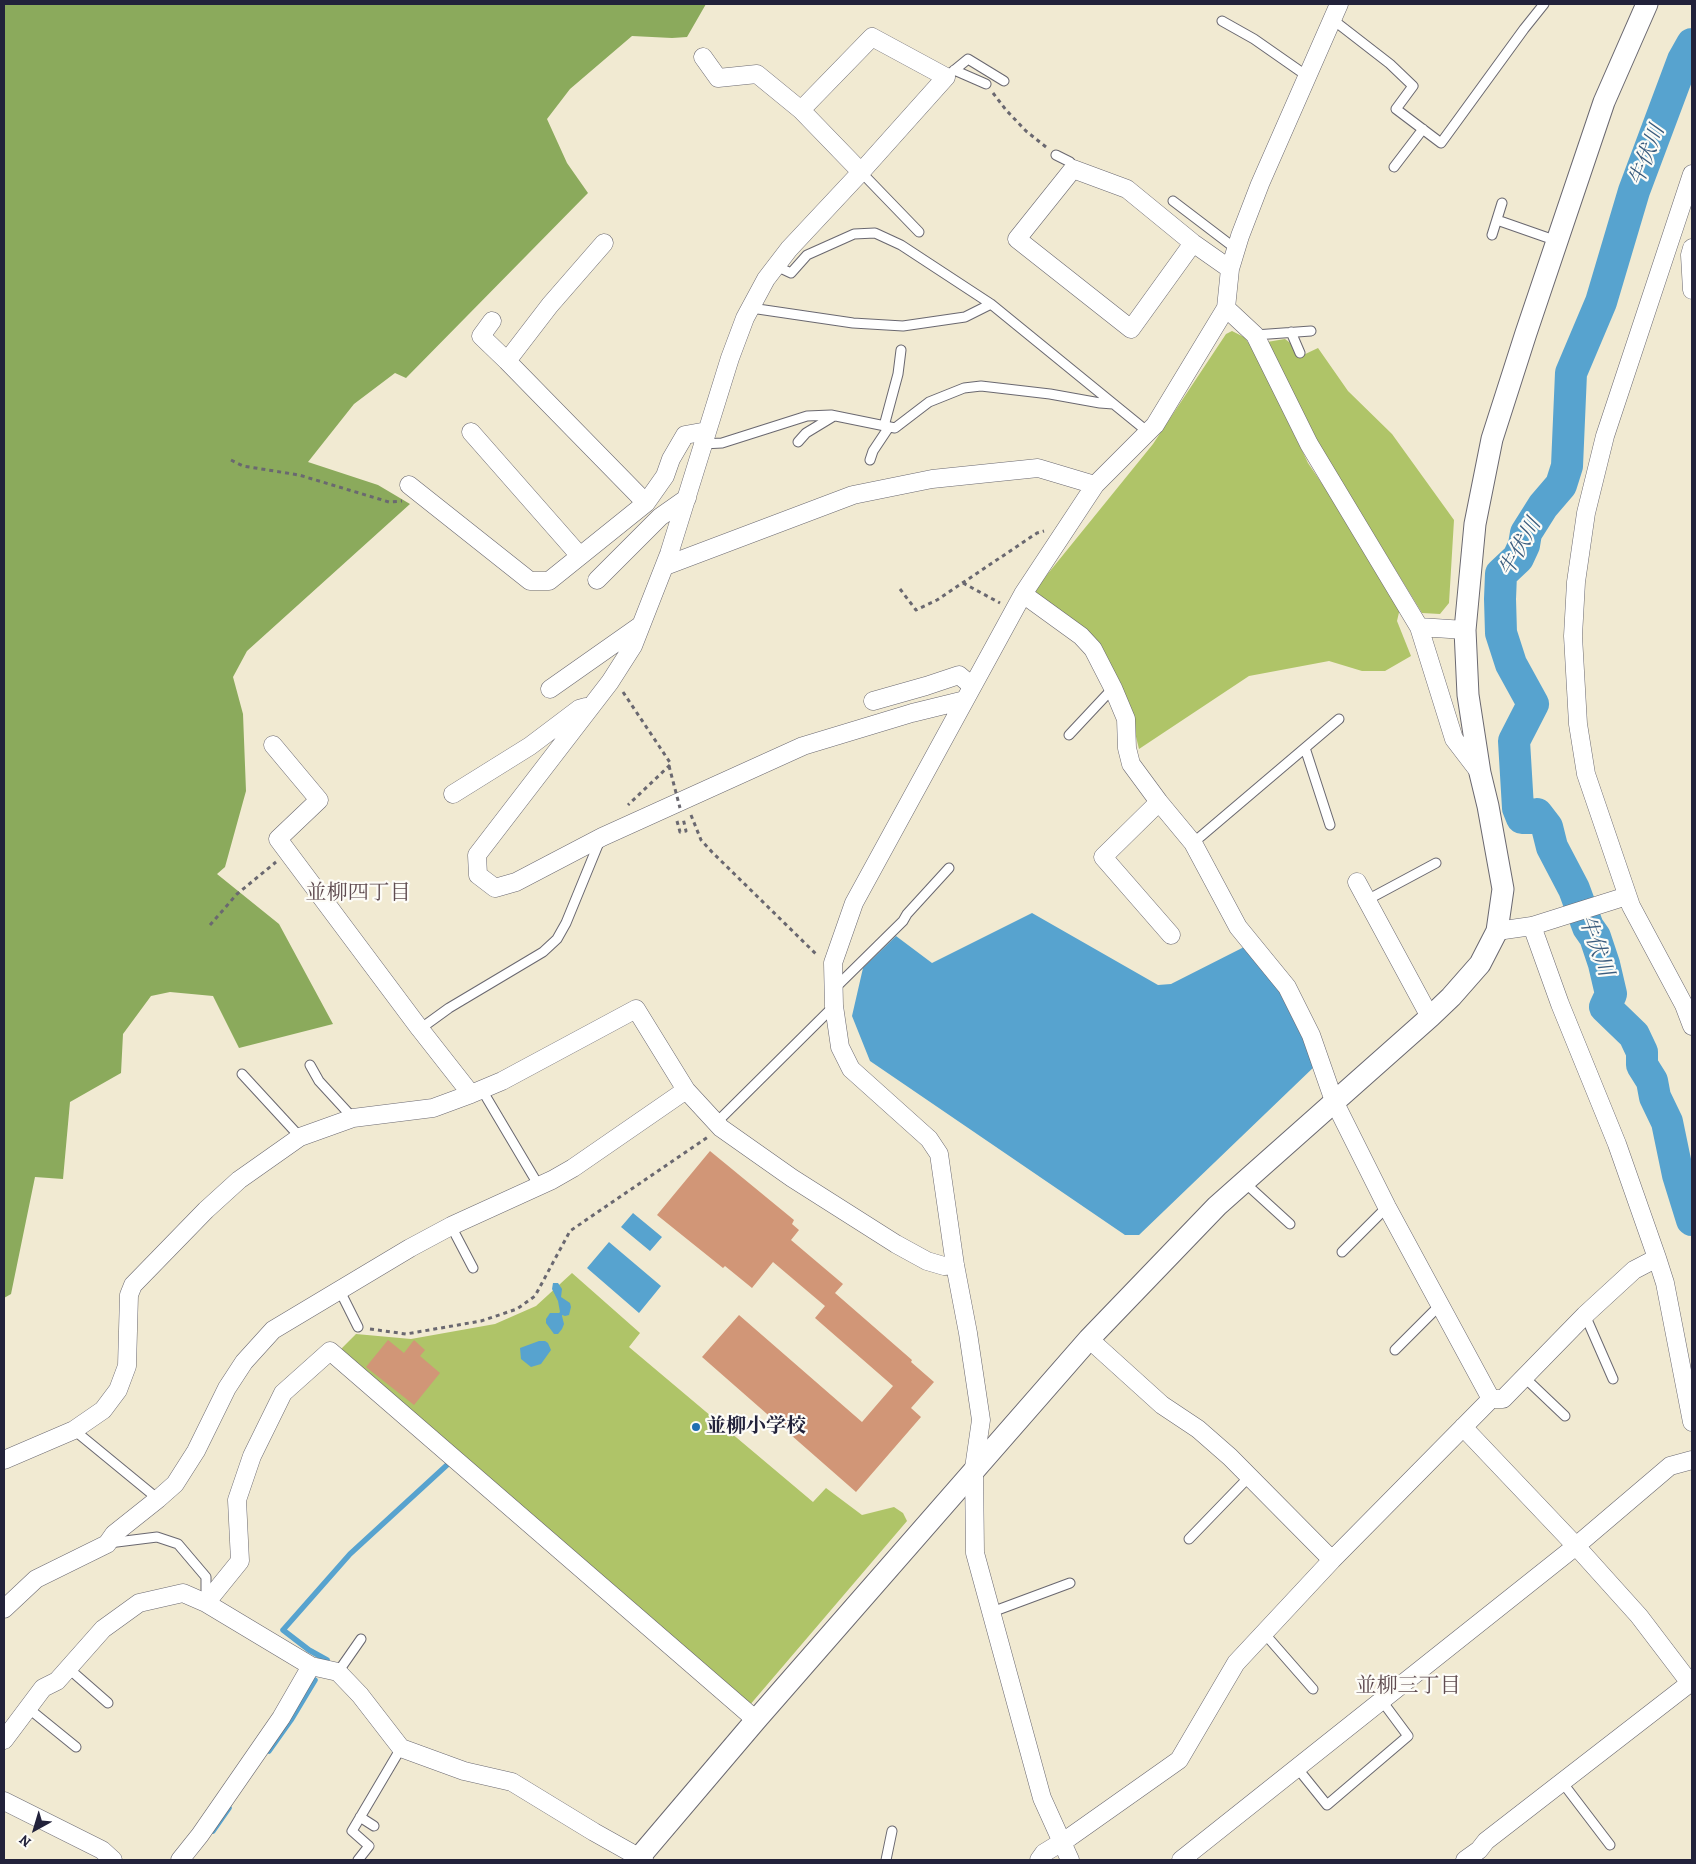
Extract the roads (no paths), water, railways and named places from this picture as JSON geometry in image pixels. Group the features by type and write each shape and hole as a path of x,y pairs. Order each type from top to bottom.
{"street":[{"path":"4,1740 43,1688 57,1681 103,1629 139,1603 182,1593 206,1603 311,1666 338,1672 360,1695 401,1748 464,1771 512,1782 640,1859 756,1720 974,1468 1089,1339 1217,1206 1430,1017 1451,997 1480,964 1497,931 1503,889 1480,772 1468,695 1465,630 1475,524 1492,439 1604,102 1647,4"},
{"path":"1070,1860 1042,1798 1024,1738 975,1553 974,1468 981,1420 968,1333 955,1265 939,1154 930,1139 851,1069 840,1047 834,998 833,963 854,903 1023,594 1095,485 1154,425 1226,308 1230,269 1260,184 1336,11"},
{"path":"801,110 872,37 950,74 789,249 766,279 751,308 730,358 665,566 633,646 610,682 477,855 478,875 494,888 516,882 602,837 803,746 912,713 969,693"},
{"path":"704,57 718,78 757,74 801,110 861,172"},
{"path":"1193,243 1131,329 1017,239 1073,169 1127,190 1193,243 1230,269"},
{"path":"1692,174 1605,436 1586,513 1576,582 1573,636 1578,724 1586,774 1623,897 1684,1005 1692,1026"},
{"path":"507,361 550,305 604,243"},
{"path":"1692,248 1690,255 1692,290"},
{"path":"1226,308 1255,335 1309,444 1419,627 1454,739 1480,772"},
{"path":"492,321 482,336 646,503"},
{"path":"471,432 580,556"},
{"path":"413,489 530,581 549,581 646,503 665,476 671,459 685,435 705,437"},
{"path":"665,566 853,495 932,479 1038,468 1095,485"},
{"path":"596,580 660,517 687,498"},
{"path":"1023,594 1081,636 1093,649 1126,719 1127,748 1131,764 1193,843 1238,927 1287,987 1311,1035 1334,1102 1387,1206 1491,1399"},
{"path":"550,690 641,625"},
{"path":"1419,627 1465,630"},
{"path":"873,701 926,686 959,674 969,693"},
{"path":"453,794 530,746 579,709 593,704"},
{"path":"273,745 319,800 278,839 420,1029 476,1092"},
{"path":"1159,802 1103,857 1171,936"},
{"path":"1357,882 1430,1017"},
{"path":"1497,931 1537,924 1623,897"},
{"path":"1537,924 1560,1004 1623,1161 1658,1258 1665,1283 1692,1422"},
{"path":"4,1460 74,1430 102,1410 118,1390 127,1366 129,1296 133,1285 238,1180 300,1138 353,1118 433,1108 476,1092 502,1081 636,1009 686,1090 719,1126 792,1178 896,1244 927,1261 944,1266 955,1265"},
{"path":"4,1610 36,1580 107,1544 114,1534 174,1484 196,1451 227,1388 244,1362 273,1330 339,1289 451,1226 539,1186 573,1168 686,1090"},
{"path":"1039,1860 1044,1853 1179,1760 1236,1663 1332,1560 1491,1399 1503,1399 1585,1315 1634,1270 1658,1258"},
{"path":"1089,1339 1162,1405 1198,1429 1230,1457 1332,1560"},
{"path":"206,1603 240,1561 237,1500 252,1456 283,1393 330,1351 756,1720"},
{"path":"1463,1427 1640,1616 1691,1682 1486,1841 1477,1857"},
{"path":"1181,1860 1576,1546 1670,1466 1692,1460"},
{"path":"180,1860 200,1835 281,1718 311,1666"},
{"path":"4,1801 102,1850 113,1860"}],"lane":[{"path":"1336,11 1413,86 1396,109 1441,142 1544,4"},
{"path":"1222,22 1254,39 1308,76"},
{"path":"950,74 968,59 1004,81"},
{"path":"950,74 986,84"},
{"path":"1394,167 1423,129"},
{"path":"1056,155 1070,162 1073,169"},
{"path":"861,172 919,232"},
{"path":"1173,202 1236,249"},
{"path":"1492,235 1502,203"},
{"path":"1497,220 1558,241"},
{"path":"776,266 792,273 807,255 854,234 875,233 901,245 991,304 1148,432"},
{"path":"751,308 835,321 903,326 965,317 991,304"},
{"path":"1255,335 1311,331"},
{"path":"1291,332 1300,353"},
{"path":"870,460 887,427 901,350"},
{"path":"705,437 722,443 807,416 835,416 895,428 929,402 964,388 981,386 1114,404"},
{"path":"798,442 806,433 835,416"},
{"path":"1069,735 1113,688"},
{"path":"1193,843 1339,719"},
{"path":"1305,748 1330,825"},
{"path":"420,1029 449,1008 543,952 557,939 566,923 602,837"},
{"path":"1367,900 1436,863"},
{"path":"719,1126 949,868"},
{"path":"310,1065 319,1081 353,1118"},
{"path":"242,1074 300,1138"},
{"path":"476,1092 539,1186"},
{"path":"1244,1182 1290,1224"},
{"path":"1342,1252 1387,1206"},
{"path":"451,1226 473,1268"},
{"path":"339,1289 358,1327"},
{"path":"1395,1350 1440,1305"},
{"path":"1585,1315 1613,1380"},
{"path":"1524,1377 1564,1416"},
{"path":"74,1430 158,1499"},
{"path":"1189,1538 1249,1477"},
{"path":"107,1544 157,1537 178,1544 206,1578 206,1603"},
{"path":"992,1612 1070,1582"},
{"path":"1264,1633 1313,1689"},
{"path":"338,1672 361,1639"},
{"path":"68,1668 108,1703"},
{"path":"1298,1768 1327,1805 1408,1736 1382,1701"},
{"path":"28,1708 76,1747"},
{"path":"358,1860 369,1846 352,1831 401,1748"},
{"path":"1562,1782 1610,1845"},
{"path":"360,1817 374,1826"},
{"path":"886,1860 892,1831"}],"water":[{"path":"1032,913 1158,985 1171,984 1248,945 1282,989 1316,1065 1139,1235 1125,1235 870,1061 852,1016 863,968 896,936 932,963"},
{"path":"633,1213 662,1237 650,1251 621,1227"},
{"path":"609,1242 661,1286 639,1313 587,1268"},
{"path":"553,1283 558,1283 562,1289 561,1297 570,1303 571,1307 569,1315 562,1315 564,1324 558,1334 554,1334 546,1323 550,1313 560,1312 558,1301 552,1289"},
{"path":"539,1341 548,1343 551,1350 541,1364 531,1367 521,1359 520,1348"}],"waterway":[{"name":"牛伏川","path":"1692,44 1683,60 1634,191 1601,302 1571,373 1567,466 1561,485 1543,506 1526,533 1524,545 1518,558 1501,574 1500,599 1501,633 1511,664 1533,704 1514,741 1518,808 1522,818 1531,818 1537,814 1547,827 1552,847 1574,889 1588,927 1595,937 1611,994 1605,1007 1634,1035 1642,1052 1642,1065 1652,1081 1655,1097 1667,1122 1678,1175 1692,1220"},
{"path":"327,1660 309,1650 283,1630 350,1554 447,1465"},
{"path":"269,1751 291,1720 315,1680"},
{"path":"213,1831 229,1808"}],"place":[{"name":"並柳小学校","path":"696,1427"}],"district":[{"name":"並柳四丁目","path":"358,894"},
{"name":"並柳三丁目","path":"1408,1687"}]}
